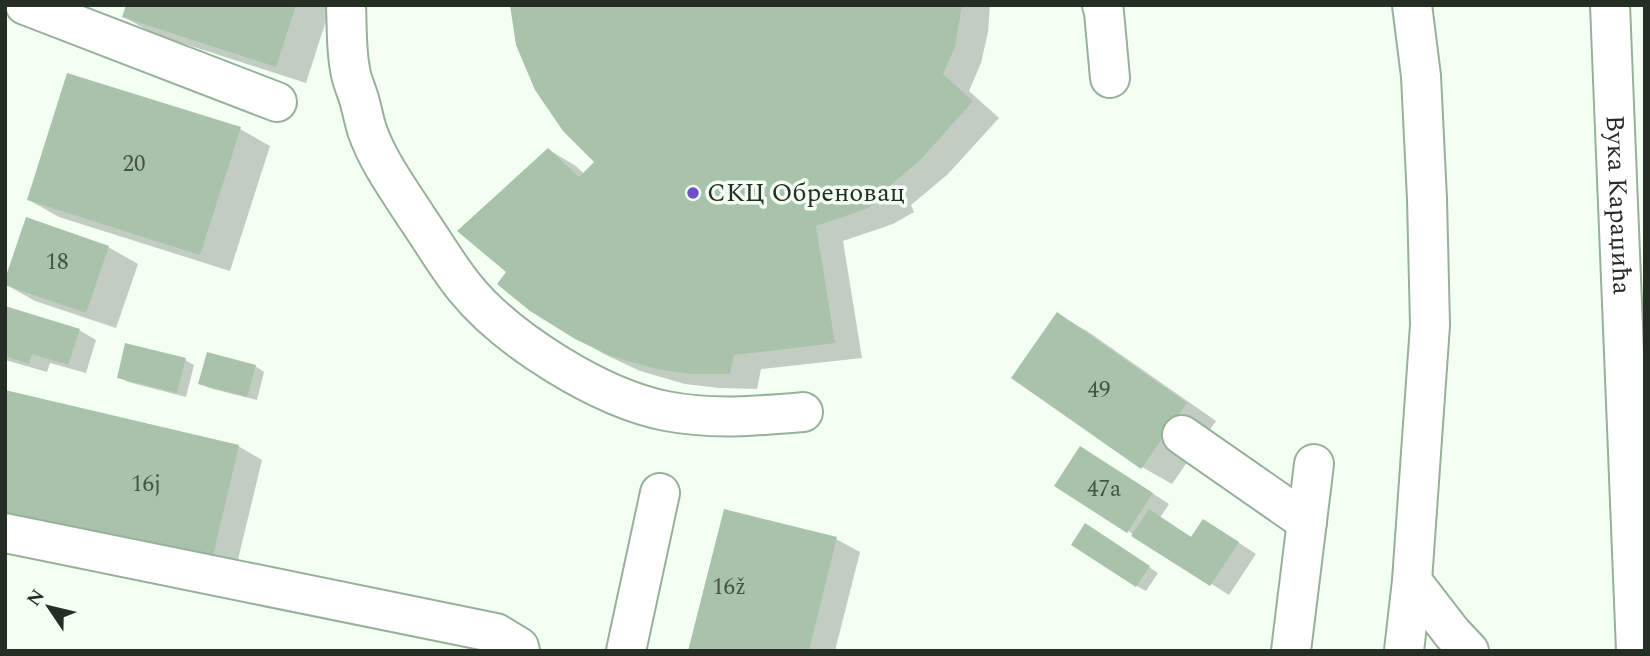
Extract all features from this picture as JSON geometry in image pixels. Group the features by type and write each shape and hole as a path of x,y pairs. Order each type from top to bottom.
{"street":[{"path":"5,29 20,5"},
{"path":"26,5 277,102"},
{"path":"346,5 349,69 368,131 392,180 442,255 466,289 492,315 524,342 587,381 625,398 665,411 712,417 755,417 803,412"},
{"path":"1102,5 1110,78"},
{"path":"1404,651 1412,580 1430,325 1421,76 1412,5"},
{"name":"Вука Караџића","path":"1608,651 1616,643 1636,633 1610,5"},
{"path":"1182,435 1307,522"},
{"path":"1291,651 1314,464"},
{"path":"626,651 660,493"},
{"path":"5,533 496,633 519,647 520,651"},
{"path":"1412,580 1452,634 1469,651"}],"building":[{"path":"126,5 296,5 276,67 122,17"},
{"name":"СКЦ Обреновац","path":"510,5 962,5 955,47 943,74 973,101 921,159 885,190 888,196 866,209 816,226 835,343 734,355 730,374 691,374 656,369 611,356 575,339 530,311 497,284 506,272 457,231 548,148 579,177 594,162 563,131 535,90 516,45"},
{"path":"67,73 241,127 200,255 27,200"},
{"path":"26,217 109,246 86,313 5,285"},
{"path":"5,306 80,329 68,365 32,354 29,364 5,356"},
{"path":"1057,312 1187,403 1141,469 1011,378"},
{"path":"125,343 186,358 177,393 117,378"},
{"path":"207,352 256,365 247,397 198,384"},
{"path":"5,390 239,445 212,560 5,513"},
{"path":"1080,446 1153,493 1127,533 1054,486"},
{"path":"724,509 837,537 809,651 688,651"},
{"path":"1149,509 1191,537 1203,519 1239,542 1210,586 1131,536"},
{"path":"1085,523 1150,566 1136,587 1071,545"}],"place":[{"name":"СКЦ Обреновац","path":"693,193"}]}
